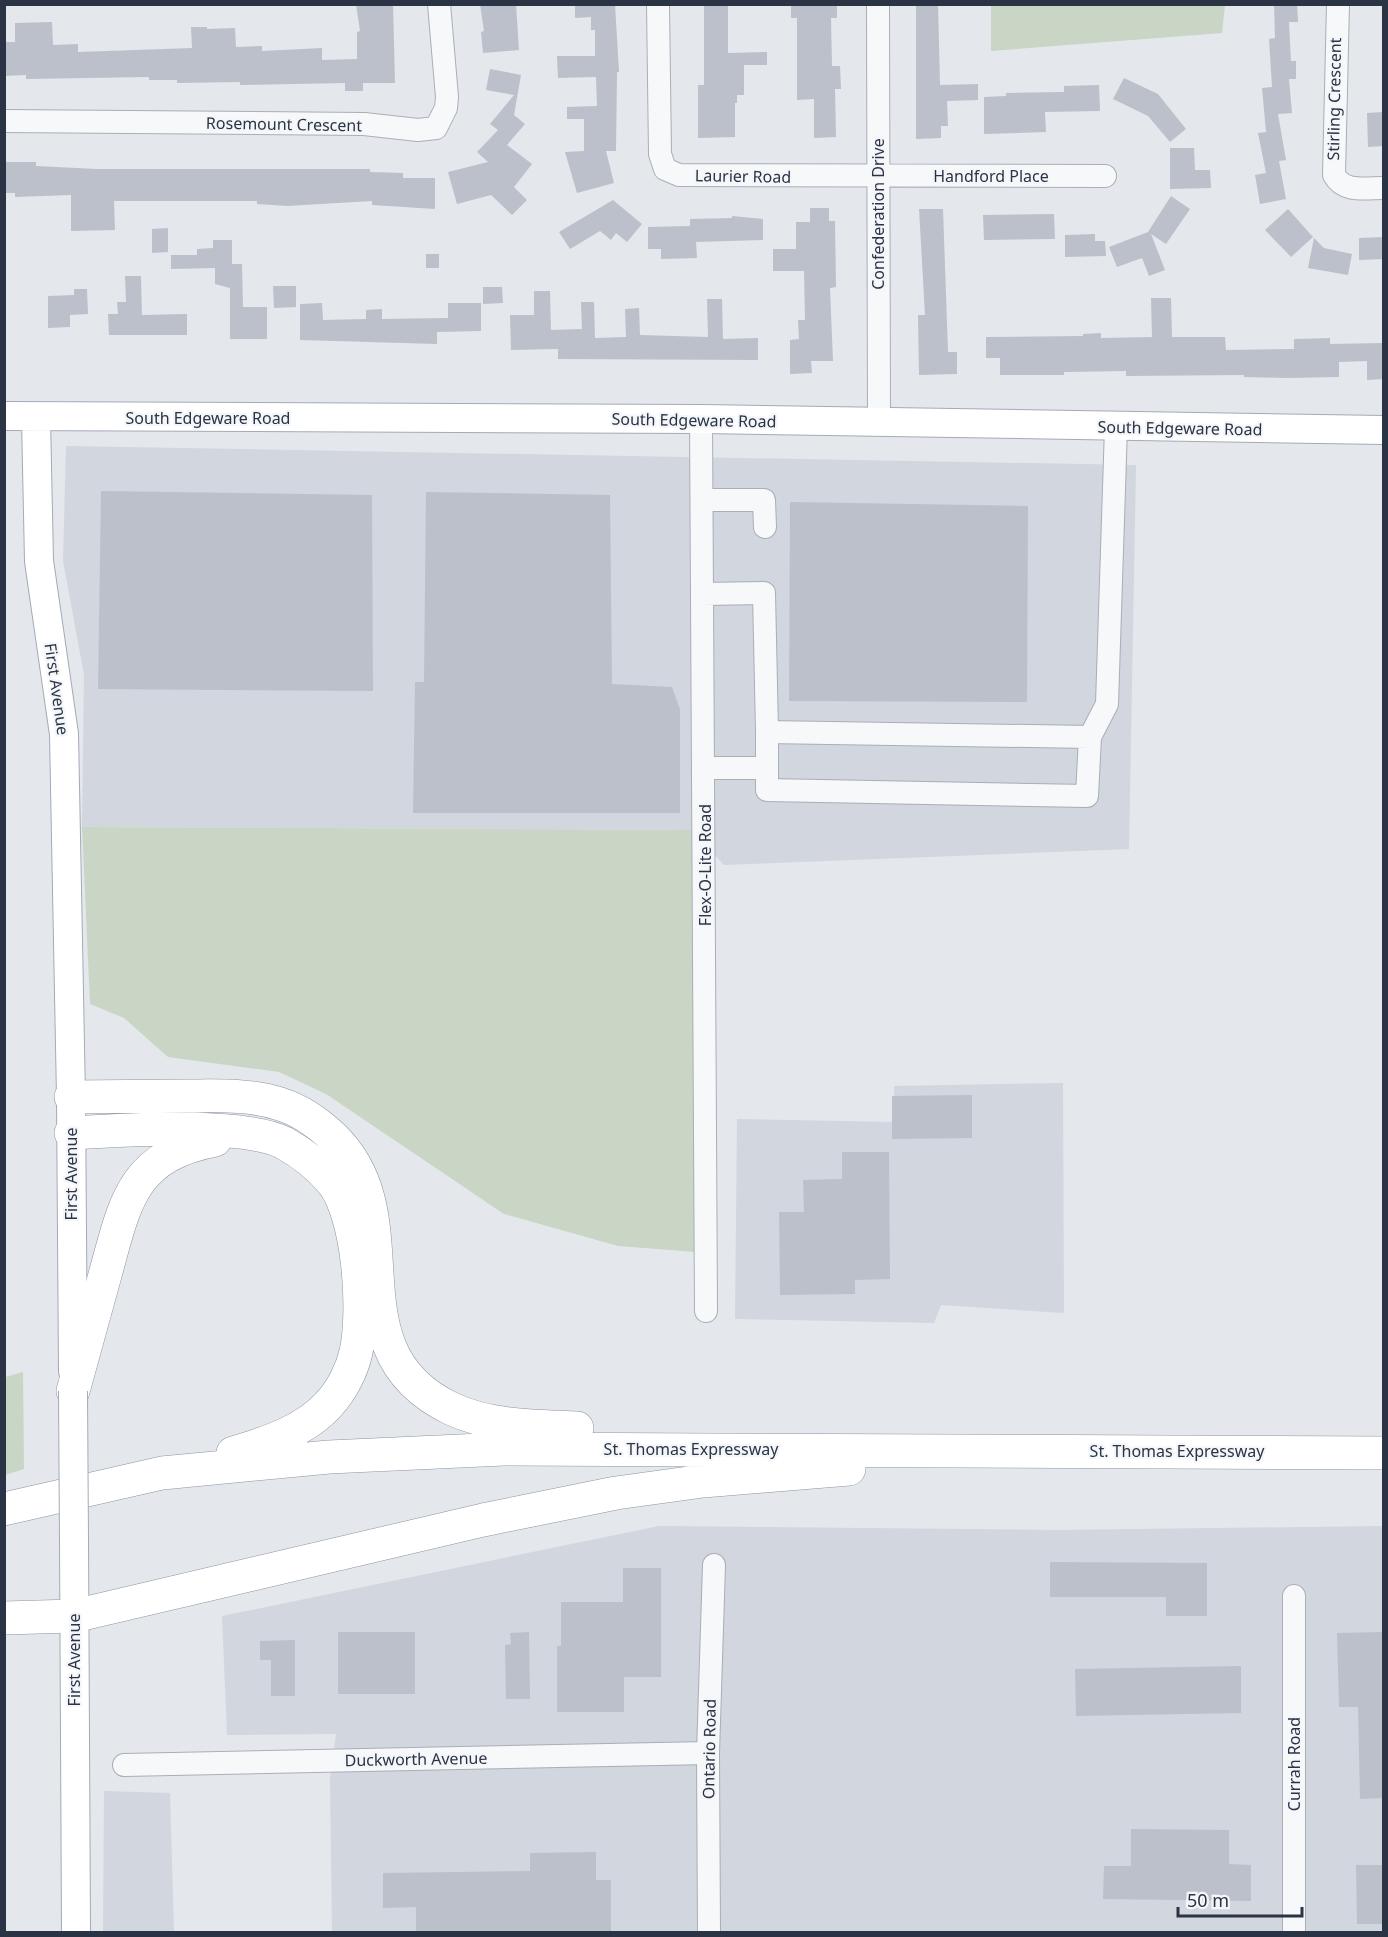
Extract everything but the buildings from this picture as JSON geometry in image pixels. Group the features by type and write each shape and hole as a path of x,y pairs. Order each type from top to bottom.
{"highway":[{"path":"71,1097 225,1096 279,1103 308,1116 342,1146 356,1167 370,1200 375,1234 378,1306 387,1343 398,1366 410,1380 453,1409 495,1422 515,1425 763,1435 848,1449"},
{"path":"71,1133 131,1130 223,1131 282,1142 310,1160 333,1183 344,1203 353,1231 359,1318 356,1352 346,1380 329,1404 308,1422 279,1438 162,1473"},
{"path":"73,1391 116,1229 133,1190 151,1167 193,1144 236,1137 266,1138"},
{"name":"St. Thomas Expressway","path":"4,1509 162,1473 329,1456 493,1449 1383,1453"},
{"path":"4,1618 74,1616 483,1520 616,1494 703,1481 859,1468 1315,1452"}],"main road":[{"name":"South Edgeware Road","path":"4,416 36,418 701,419 1383,430"},
{"name":"First Avenue","path":"36,418 38,549 64,734 71,1097 76,1932"}],"street":[{"name":"Rosemount Crescent","path":"4,121 364,124 418,130 436,128 446,108 447,97 439,4"},
{"name":"Laurier Road","path":"658,4 659,139 665,169 679,175 695,177 878,177"},
{"name":"Confederation Drive","path":"878,4 879,423"},
{"name":"Stirling Crescent","path":"1338,4 1334,175 1338,182 1351,188 1383,188"},
{"name":"Handford Place","path":"878,177 1105,176"},
{"name":"Flex-O-Lite Road","path":"701,419 706,1311"},
{"path":"702,594 764,593 767,789 1087,796 1090,737 1107,704 1116,427"},
{"path":"702,500 764,500 765,527"},
{"path":"767,732 1090,737"},
{"path":"704,768 767,768"},
{"name":"Ontario Road","path":"709,1932 708,1753 714,1565"},
{"name":"Currah Road","path":"1294,1596 1294,1932"},
{"name":"Duckworth Avenue","path":"124,1765 708,1753"}],"shaded area":[{"path":"66,446 1136,465 1129,849 724,865 692,830 82,827 84,675 63,561"},
{"path":"1063,1083 1064,1313 941,1305 934,1323 735,1319 737,1119 895,1122 894,1086"},
{"path":"659,1526 1057,1530 1383,1526 1383,1932 332,1932 330,1779 336,1734 227,1735 222,1616"},
{"path":"104,1791 170,1793 174,1932 103,1932"}],"green space":[{"path":"991,4 1225,5 1222,33 991,51"},
{"path":"82,827 692,830 696,1252 618,1246 504,1214 326,1094 279,1072 168,1057 124,1018 90,1004"},
{"path":"23,1372 24,1469 5,1475 5,1377"}]}
